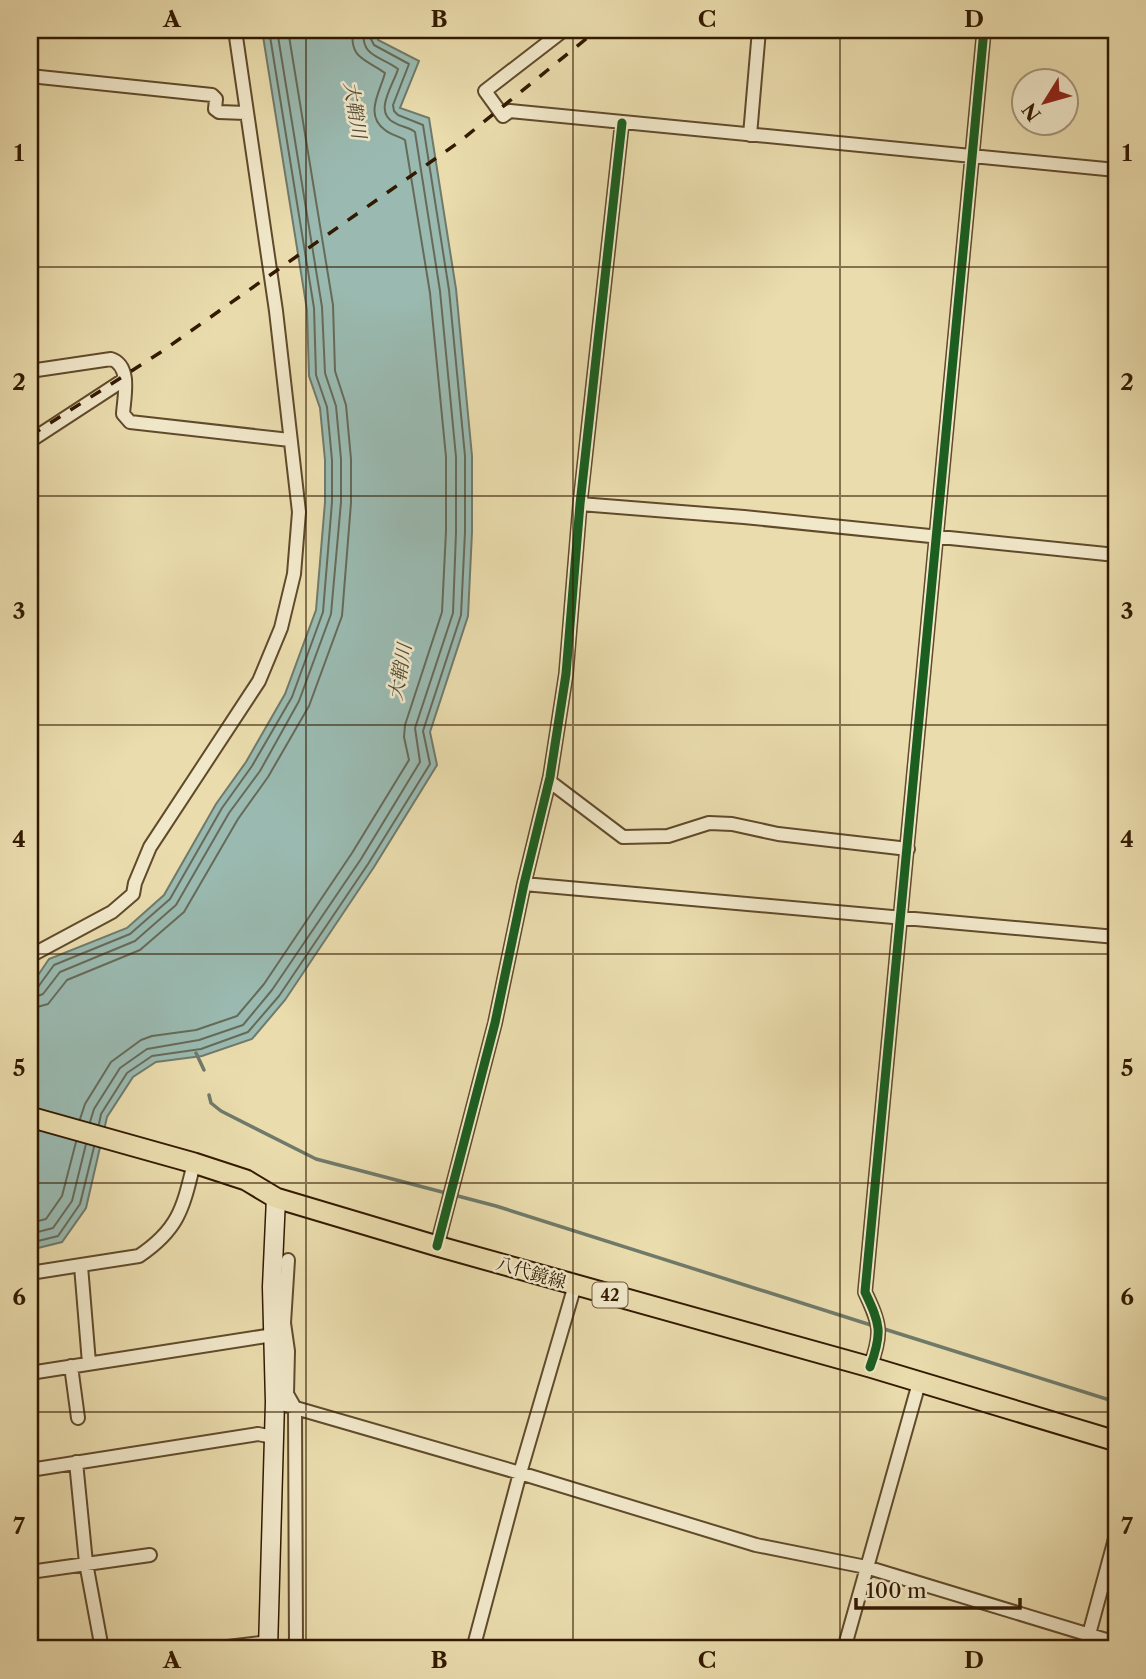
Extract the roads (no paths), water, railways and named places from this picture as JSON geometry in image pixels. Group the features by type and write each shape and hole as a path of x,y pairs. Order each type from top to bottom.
{"main road":[{"name":"八代鏡線","path":"30,1117 246,1180 276,1198 437,1246 870,1367 1116,1441"}],"street":[{"path":"30,956 112,912 133,894 150,847 260,681 281,628 294,574 299,512 276,311 236,30"},
{"path":"564,30 485,91 503,116 510,111 1116,170"},
{"path":"750,135 759,30"},
{"path":"870,1367 879,1328 865,1292 984,30"},
{"path":"30,76 212,94 216,99 215,109 219,112 246,113"},
{"path":"437,1246 495,1023 549,781 566,674 579,504 622,123"},
{"path":"30,371 111,359 118,361 124,369 123,414 130,422 290,440"},
{"path":"30,441 125,379"},
{"path":"579,504 744,517 1116,555"},
{"path":"549,781 623,837 668,836 709,823 908,849"},
{"path":"524,884 1116,937"},
{"path":"30,1273 139,1256 167,1235 182,1208 194,1163"},
{"path":"211,1649 268,1645 273,1437 280,1301 276,1198"},
{"path":"280,1301 288,1260"},
{"path":"81,1266 89,1363"},
{"path":"473,1649 520,1473 575,1285"},
{"path":"30,1373 89,1363 278,1345"},
{"path":"278,1345 287,1394 295,1408 296,1649"},
{"path":"71,1366 78,1418"},
{"path":"844,1649 919,1383"},
{"path":"275,1402 756,1545 866,1567 1116,1643"},
{"path":"30,1470 258,1434 273,1437"},
{"path":"76,1462 86,1563 102,1649"},
{"path":"1085,1649 1116,1535"},
{"path":"30,1572 149,1555"}],"water":[{"name":"大鞘川","path":"262,30 380,30 378,40 419,61 400,108 429,118 456,289 472,456 468,616 430,732 437,765 374,867 285,1000 252,1039 202,1056 156,1062 133,1077 107,1117 86,1208 62,1242 30,1250 30,987 49,959 127,928 164,895 216,804 246,762 285,694 316,610 325,502 325,460 320,408 309,376 307,310"}],"waterway":[{"path":"196,1053 204,1070"},
{"path":"209,1095 211,1103 221,1111 316,1159 446,1193"},
{"path":"454,1195 874,1326"},
{"path":"881,1328 1116,1402"}],"railway":[{"path":"30,436 161,352 459,142 597,30"}]}
